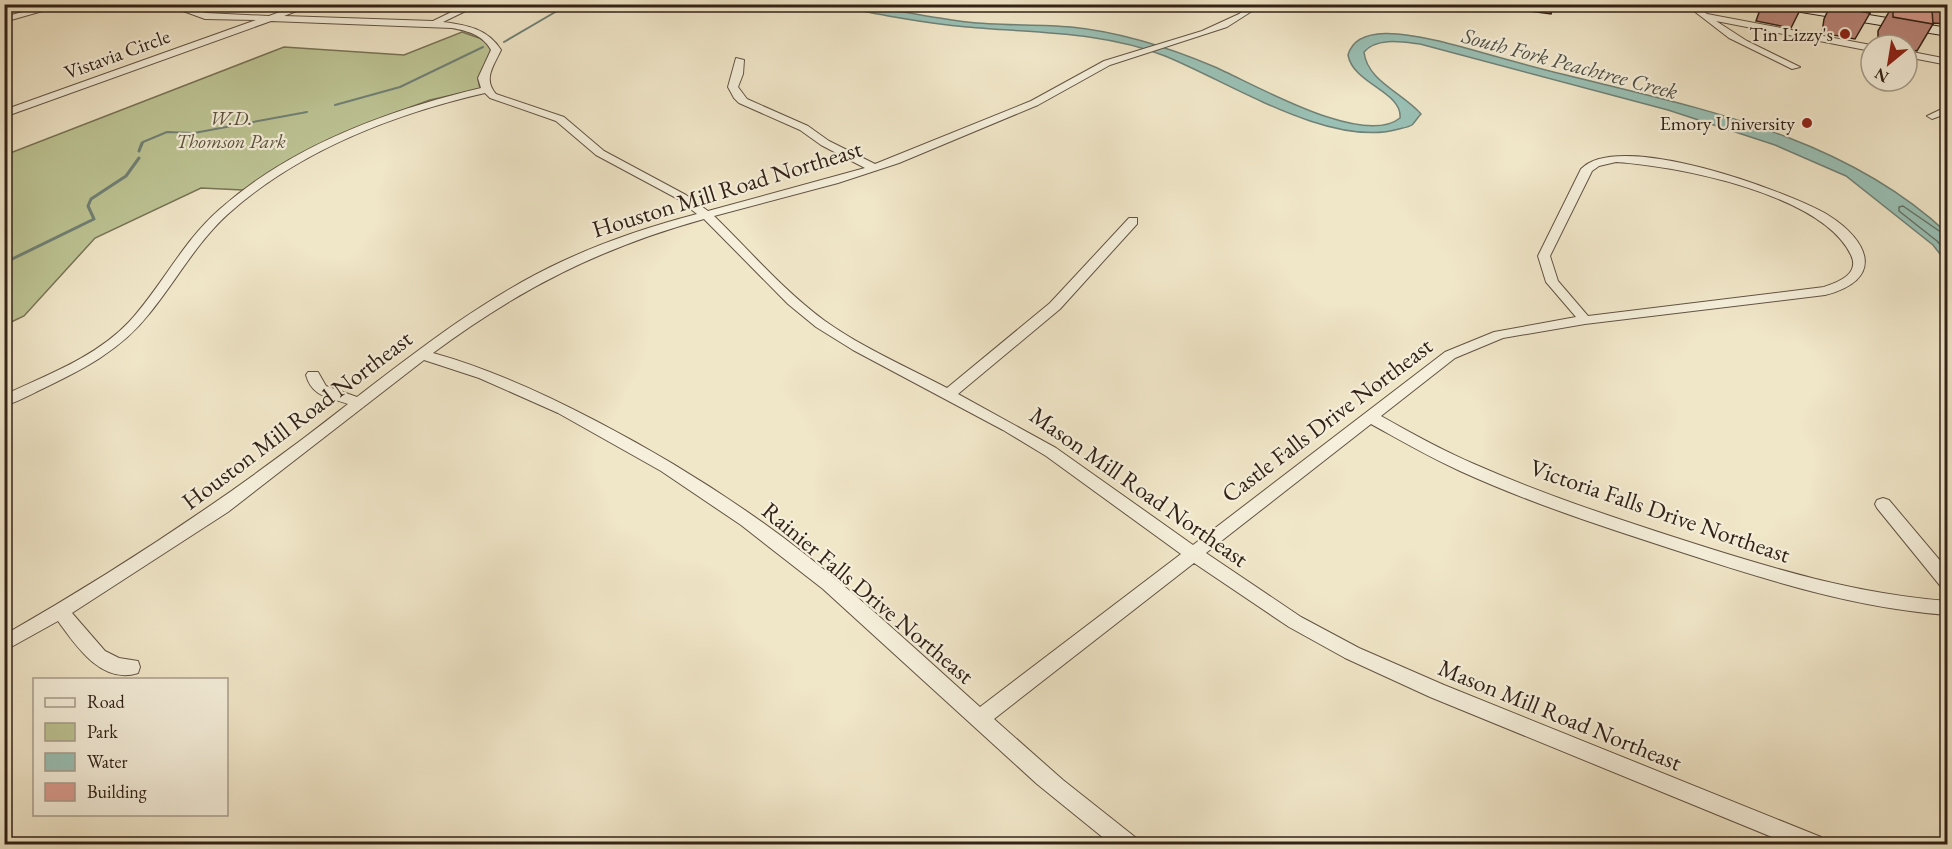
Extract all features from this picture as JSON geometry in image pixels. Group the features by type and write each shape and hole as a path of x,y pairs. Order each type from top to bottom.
{"main road":[{"path":"1777,4 1947,32"}],"street":[{"path":"4,20 63,4"},
{"path":"4,401 70,368 105,348 122,334 154,298 192,244 224,212 256,186 285,168 391,117 432,102 487,90 483,78 495,54 494,44 471,30 435,24 205,16 168,4"},
{"name":"Vistavia Circle","path":"4,114 310,4"},
{"path":"435,24 445,17 476,4"},
{"name":"Houston Mill Road Northeast","path":"4,644 60,611 250,487 423,355 499,301 568,264 626,239 874,168 1036,102 1099,67 1235,21 1259,4"},
{"path":"1712,4 1698,9 1704,16 1766,54 1795,67"},
{"path":"1704,16 1859,46"},
{"path":"1919,56 1947,62"},
{"path":"739,60 738,74 733,87 739,99 804,128 825,143 874,168"},
{"name":"Mason Mill Road Northeast","path":"487,90 504,101 560,118 600,153 682,197 706,215 794,301 821,324 858,347 949,394 1052,452 1192,554 1295,622 1353,653 1437,691 1813,844"},
{"path":"1932,116 1947,109"},
{"name":"Castle Falls Drive Northeast","path":"980,719 1420,377 1464,347 1514,331 1585,320 1825,291 1848,282 1857,274 1860,264 1854,246 1840,231 1816,213 1786,198 1749,184 1667,164 1616,159 1596,163 1587,169 1544,256 1552,282 1585,320"},
{"path":"949,394 1054,306 1133,221"},
{"name":"Rainier Falls Drive Northeast","path":"423,355 493,378 544,400 612,435 698,487 798,559 1035,769 1127,844"},
{"path":"313,375 316,385 321,389 360,403"},
{"name":"Victoria Falls Drive Northeast","path":"1370,417 1466,467 1663,539 1834,593 1876,601 1947,608"},
{"path":"1883,504 1947,583"},
{"path":"60,611 100,659 118,667 131,667"}],"green space":[{"name":"W.D. Thomson Park","path":"462,32 482,39 491,46 490,55 478,79 480,89 430,100 389,115 243,190 201,188 95,238 24,316 5,325 5,155 284,47 404,55"}],"water":[{"path":"832,5 900,11 980,23 1090,29 1126,37 1162,47 1215,67 1308,110 1335,120 1361,125 1383,125 1400,118 1399,109 1394,101 1367,81 1352,65 1348,55 1354,44 1375,34 1388,33 1439,41 1718,114 1816,149 1863,172 1907,200 1947,233 1947,263 1933,245 1846,176 1775,145 1668,110 1420,44 1383,42 1369,47 1364,52 1372,71 1379,79 1421,114 1412,125 1372,133 1343,130 1312,122 1280,110 1165,56 1117,42 1067,34 933,23"}],"building":[{"path":"1836,4 1870,4 1870,13 1836,7"},
{"path":"1893,5 1932,10 1933,24 1893,17"}],"waterway":[{"path":"504,42 569,4"},
{"path":"335,105 400,87 483,47"},
{"path":"142,145 143,142 167,132 194,133 307,112"},
{"path":"139,151 142,143"},
{"path":"4,263 94,219 88,206 91,199 126,176 139,158"}],"place":[{"name":"Tin Lizzy's","path":"1845,34"},
{"name":"Emory University","path":"1807,123"}],"water label":[{"name":"South Fork Peachtree Creek","path":"1570,63"}]}
